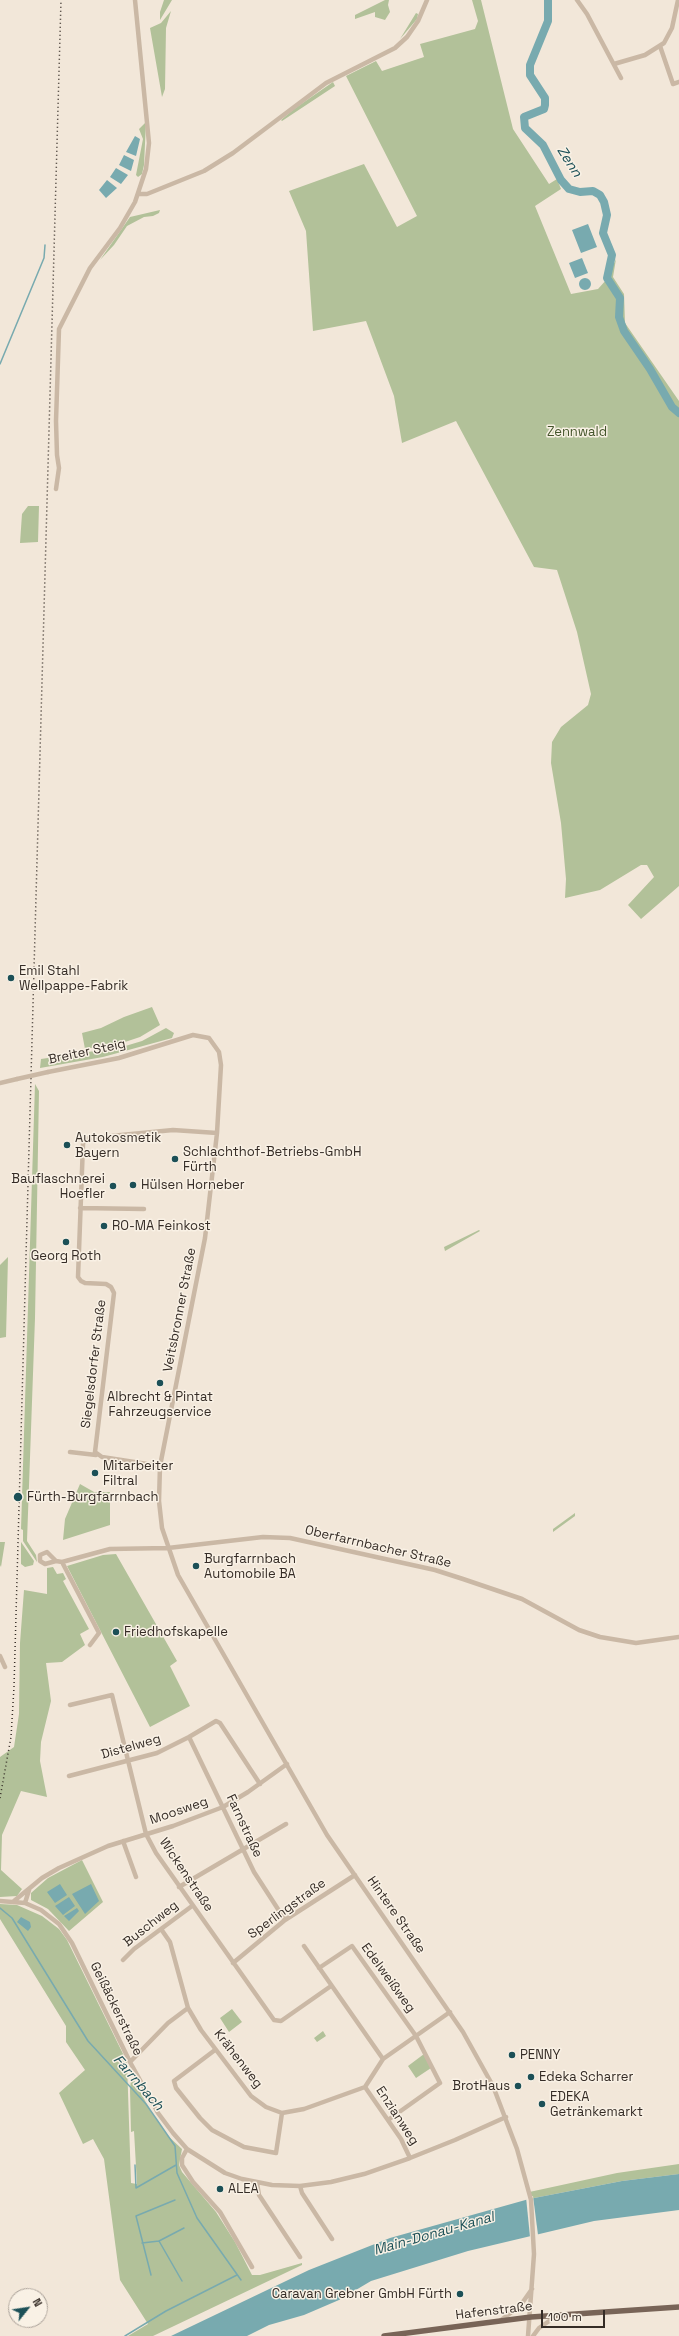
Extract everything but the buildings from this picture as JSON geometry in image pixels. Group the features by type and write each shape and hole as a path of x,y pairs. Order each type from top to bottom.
{"main road":[{"name":"Hafenstraße","path":"384,2336 531,2317 679,2307"}],"street":[{"path":"56,489 60,468 57,455 56,421 57,349 60,329 90,268 120,228 139,194 146,168 149,143 136,0"},
{"path":"139,194 146,194 204,171 239,149 300,101 326,84 394,48 407,37 418,21 427,0"},
{"path":"577,0 621,78"},
{"path":"614,64 645,55 660,46 672,28 678,0"},
{"path":"660,46 673,84 679,82"},
{"name":"Veitsbronner Straße","path":"168,1548 160,1515 160,1466 199,1276 213,1181 221,1065 217,1046 209,1038 199,1035 178,1039"},
{"name":"Breiter Steig","path":"0,1082 119,1058 178,1039"},
{"name":"Siegelsdorfer Straße","path":"96,1455 95,1445 114,1293 111,1287 106,1284 85,1283 81,1281 78,1276 83,1144 85,1139 173,1130 217,1133"},
{"path":"80,1208 144,1209"},
{"path":"70,1452 160,1466"},
{"name":"Oberfarrnbacher Straße","path":"56,1561 62,1562 110,1550 168,1548 263,1537 290,1538 435,1570 522,1599 579,1630 600,1637 636,1643 679,1637"},
{"name":"Hintere Straße","path":"168,1548 178,1575 327,1835 450,2012 475,2051 506,2117 528,2184 533,2223 534,2254 531,2317 528,2336"},
{"path":"62,1562 99,1633 90,1645"},
{"path":"0,1656 5,1667"},
{"name":"Wickenstraße","path":"70,1705 112,1695 146,1834 156,1853 192,1906 274,2020 281,2021 331,1986"},
{"name":"Distelweg","path":"69,1776 157,1753 189,1737 216,1720 220,1723 260,1784"},
{"name":"Farnstraße","path":"189,1737 242,1849 266,1893 285,1920"},
{"name":"Moosweg","path":"14,1901 42,1878 59,1868 123,1841 223,1807 260,1784 287,1764"},
{"path":"179,1887 286,1824"},
{"path":"123,1841 136,1877"},
{"name":"Sperlingstraße","path":"233,1963 285,1920 355,1875"},
{"path":"25,1903 29,1890"},
{"name":"Geißäckerstraße","path":"0,1901 25,1903 53,1918 67,1935 130,2062 158,2112 172,2133 187,2149 225,2173 257,2183 300,2186 353,2177 410,2158 506,2117"},
{"name":"Buschweg","path":"124,1960 134,1949 192,1906"},
{"name":"Krähenweg","path":"161,1929 170,1942 188,2008 215,2050 251,2096 266,2107 282,2113"},
{"path":"304,1946 383,2059"},
{"name":"Edelweißweg","path":"319,1968 352,1946 416,2036"},
{"path":"130,2062 168,2023 188,2008"},
{"path":"215,2050 174,2081 176,2088 200,2118 212,2130 244,2147 276,2153 282,2113 304,2108 365,2087 383,2059 450,2012"},
{"path":"388,2120 440,2083 416,2036"},
{"name":"Enzianweg","path":"365,2087 388,2120 410,2158"},
{"path":"187,2149 182,2158 182,2165 193,2182 220,2212 252,2267"},
{"path":"257,2183 259,2195 300,2257"},
{"path":"300,2186 302,2193 332,2239"},
{"path":"500,2321 520,2306 532,2288"},
{"path":"533,2336 539,2328 558,2315"}],"green space":[{"path":"164,0 172,0 160,20 160,12"},
{"path":"385,0 389,0 388,5 390,12 385,20 375,17 375,12 355,19 355,15"},
{"name":"Zennwald","path":"472,0 481,0 513,129 549,184 557,179 561,189 535,206 571,294 598,289 607,279 616,259 613,277 624,294 625,323 679,401 679,886 641,919 628,905 654,877 647,865 641,865 600,890 565,898 566,879 561,823 551,763 552,742 561,727 588,705 591,694 577,632 557,570 534,567 456,421 402,443 394,396 366,321 313,331 306,231 289,191 364,164 397,227 417,216 346,76 376,61 382,71 424,57 420,44 475,29 478,21"},
{"path":"171,11 166,28 165,89 162,97 150,28 161,23"},
{"path":"416,13 418,14 417,19 400,39"},
{"path":"333,82 335,86 282,121 281,120 294,109"},
{"path":"146,122 144,165 142,174 138,177 136,175 143,139 139,129"},
{"path":"160,210 159,213 153,216 144,217 127,226 114,245 100,260 130,217"},
{"path":"28,506 39,506 38,542 20,543 22,514"},
{"path":"152,1007 160,1025 140,1037 125,1042 85,1049 82,1033 101,1028 124,1017"},
{"path":"166,1028 174,1033 172,1038 103,1057 40,1068 41,1059 122,1047 142,1041"},
{"path":"35,1084 39,1091 35,1318 27,1541 36,1555 37,1562 23,1541 23,1530 21,1529"},
{"path":"479,1230 480,1231 445,1251 444,1247"},
{"path":"8,1257 6,1337 0,1338 0,1265"},
{"path":"80,1484 94,1492 110,1492 110,1525 63,1540 65,1519"},
{"path":"575,1513 575,1516 553,1532 553,1529"},
{"path":"0,1542 5,1542 1,1567 0,1565"},
{"path":"21,1542 34,1561 33,1565 25,1567 21,1564"},
{"path":"116,1554 177,1661 170,1666 190,1706 150,1727 67,1566 103,1555"},
{"path":"53,1567 57,1574 63,1573 66,1579 63,1581 89,1629 80,1634 85,1645 62,1662 46,1663 51,1701 41,1742 40,1761 47,1797 21,1791 2,1835 1,1870 22,1889 17,1896 0,1897 0,1757 14,1747 19,1714 20,1643 24,1590 47,1594 47,1568"},
{"path":"82,1860 103,1902 69,1931 48,1909 31,1900 31,1893 48,1878"},
{"path":"0,1904 17,1905 42,1916 59,1929 67,1940 127,2062 131,2183 137,2184 134,2131 131,2132 130,2089 131,2080 134,2080 151,2112 167,2135 182,2149 179,2165 182,2172 216,2212 235,2242 252,2275 260,2275 302,2263 302,2265 153,2336 128,2336 148,2324 120,2280 104,2159 93,2139 83,2144 59,2093 85,2070 66,2042 66,2026 0,1919"},
{"path":"232,2009 242,2022 229,2032 220,2018"},
{"path":"323,2031 326,2036 317,2042 314,2038"},
{"path":"424,2054 431,2068 416,2078 408,2066"},
{"path":"679,2164 679,2174 622,2181 529,2199 529,2192 617,2173"}],"water":[{"path":"135,136 140,139 136,156 126,152"},
{"path":"124,155 134,160 131,171 119,165"},
{"path":"116,168 128,175 121,184 110,177"},
{"path":"107,180 117,188 106,198 99,190"},
{"path":"588,224 597,247 581,253 572,230"},
{"path":"582,258 588,273 575,278 569,263"},
{"path":"585,278 589,280 591,284 589,288 585,290 581,288 579,284 581,280"},
{"path":"60,1884 67,1895 55,1903 47,1892"},
{"path":"91,1884 99,1901 85,1914 72,1894"},
{"path":"69,1897 75,1906 63,1915 55,1906"},
{"path":"77,1908 79,1911 69,1921 64,1916"},
{"path":"21,1917 30,1922 31,1927 28,1931 17,1922"},
{"name":"Main-Donau-Kanal","path":"679,2174 679,2210 594,2221 468,2251 371,2281 339,2300 304,2315 269,2325 247,2336 171,2336 309,2270 390,2238 529,2199 622,2181"}],"pier":[{"path":"533,2196 538,2235 530,2237 526,2197"}],"waterway":[{"name":"Zenn","path":"548,0 548,21 530,65 530,75 545,98 545,105 544,109 524,117 525,128 543,145 561,180 569,189 580,192 593,191 600,195 604,202 607,215 603,233 612,255 607,278 620,298 619,317 624,331 650,369 672,407 679,413"},
{"path":"0,364 44,258 45,245"},
{"name":"Farrnbach","path":"0,1908 12,1918 88,2041 146,2104 175,2146 177,2173 197,2218 241,2280"},
{"path":"135,2165 136,2188 176,2165"},
{"path":"151,2275 136,2216 175,2200"},
{"path":"142,2243 159,2241 184,2228"},
{"path":"159,2241 182,2281"},
{"path":"125,2336 166,2311 237,2275"}],"railway":[{"path":"0,1798 11,1737 14,1687 61,0"}],"place":[{"name":"Emil Stahl Wellpappe-Fabrik","path":"11,978"},
{"name":"Autokosmetik Bayern","path":"67,1145"},
{"name":"Schlachthof-Betriebs-GmbH Fürth","path":"175,1159"},
{"name":"Hülsen Horneber","path":"133,1185"},
{"name":"Bauflaschnerei Hoefler","path":"113,1186"},
{"name":"RO-MA Feinkost","path":"104,1226"},
{"name":"Georg Roth","path":"66,1242"},
{"name":"Albrecht & Pintat Fahrzeugservice","path":"160,1383"},
{"name":"Mitarbeiter Filtral","path":"95,1473"},
{"name":"Fürth-Burgfarrnbach","path":"18,1497"},
{"name":"Burgfarrnbach Automobile BA","path":"196,1566"},
{"name":"Friedhofskapelle","path":"116,1632"},
{"name":"PENNY","path":"512,2055"},
{"name":"Edeka Scharrer","path":"531,2077"},
{"name":"BrotHaus","path":"518,2086"},
{"name":"EDEKA Getränkemarkt","path":"542,2104"},
{"name":"ALEA","path":"220,2189"},
{"name":"Caravan Grebner GmbH Fürth","path":"460,2294"}]}
